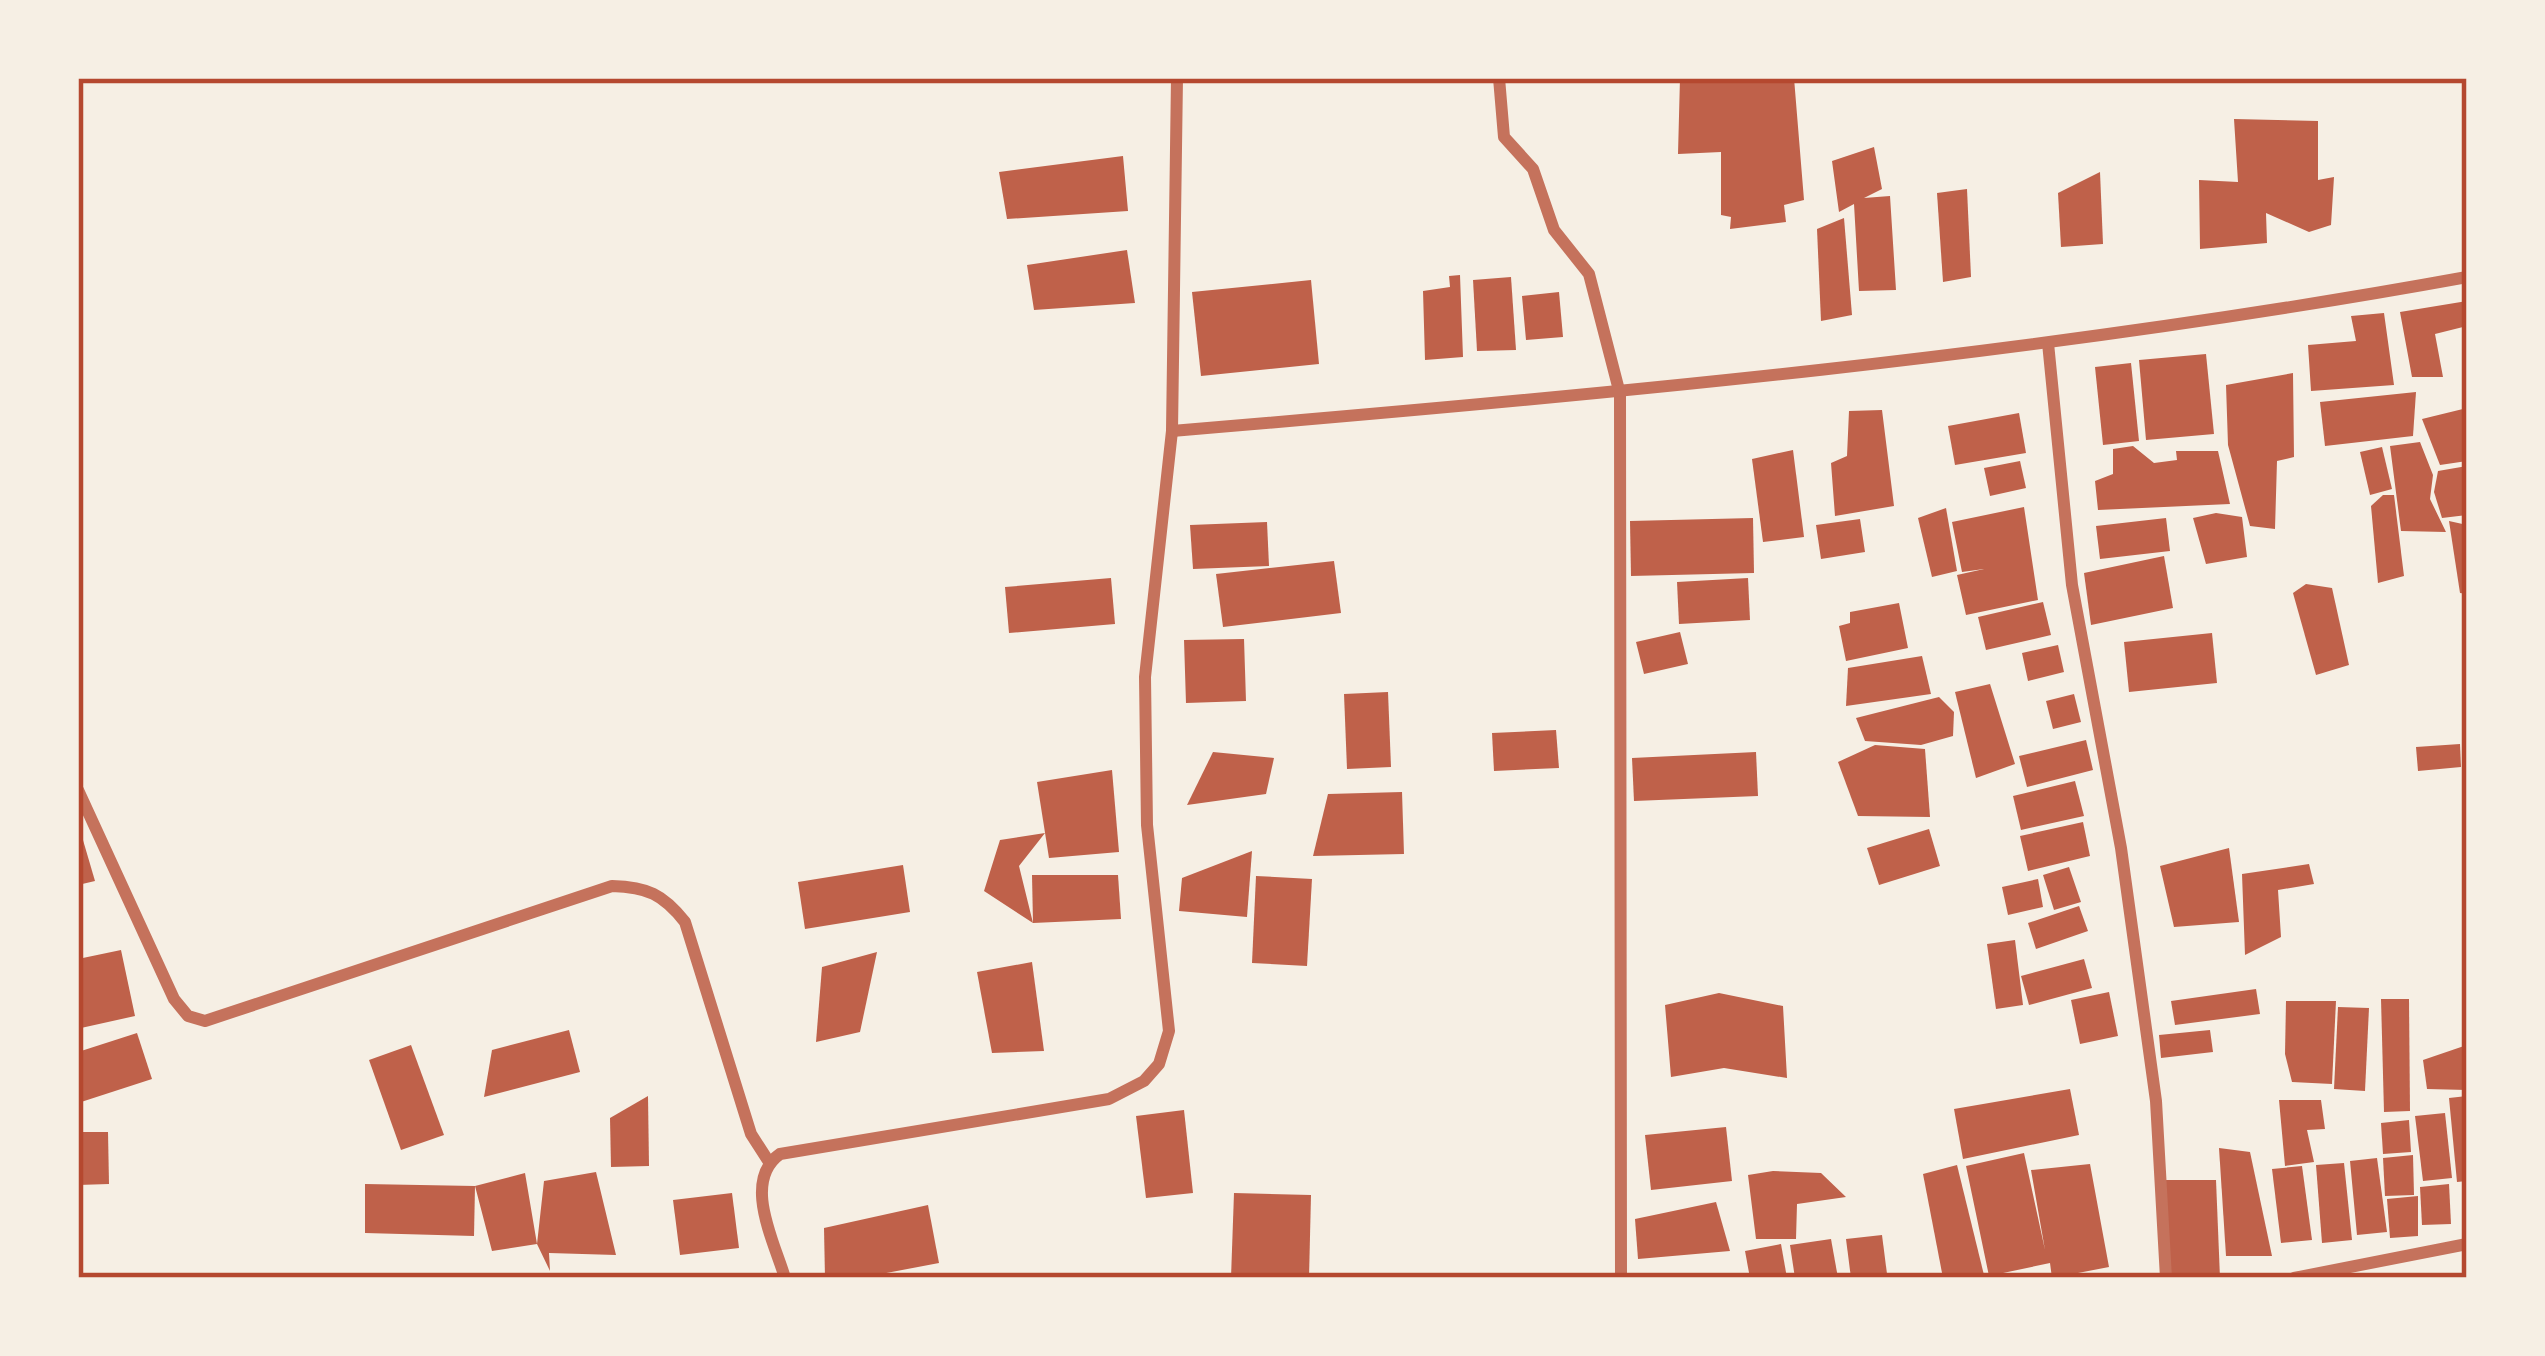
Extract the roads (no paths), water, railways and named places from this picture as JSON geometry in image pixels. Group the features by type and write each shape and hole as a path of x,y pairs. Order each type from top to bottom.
{"street":[{"path":"769,1162 803,1149 1109,1100 1144,1081 1159,1064 1169,1030 1147,825 1145,677 1172,430 1177,78"},
{"path":"1498,78 1504,137 1533,169 1554,230 1594,285 1620,394 1621,1278"},
{"path":"1172,430 1620,394 2048,343 2467,277"},
{"path":"2048,343 2072,585 2121,848 2156,1101 2166,1278"},
{"path":"78,790 174,999 188,1016 205,1022 612,886 643,887 665,898 685,922 740,1101 769,1162 760,1187 784,1278"},
{"path":"2294,1278 2467,1244"}]}
